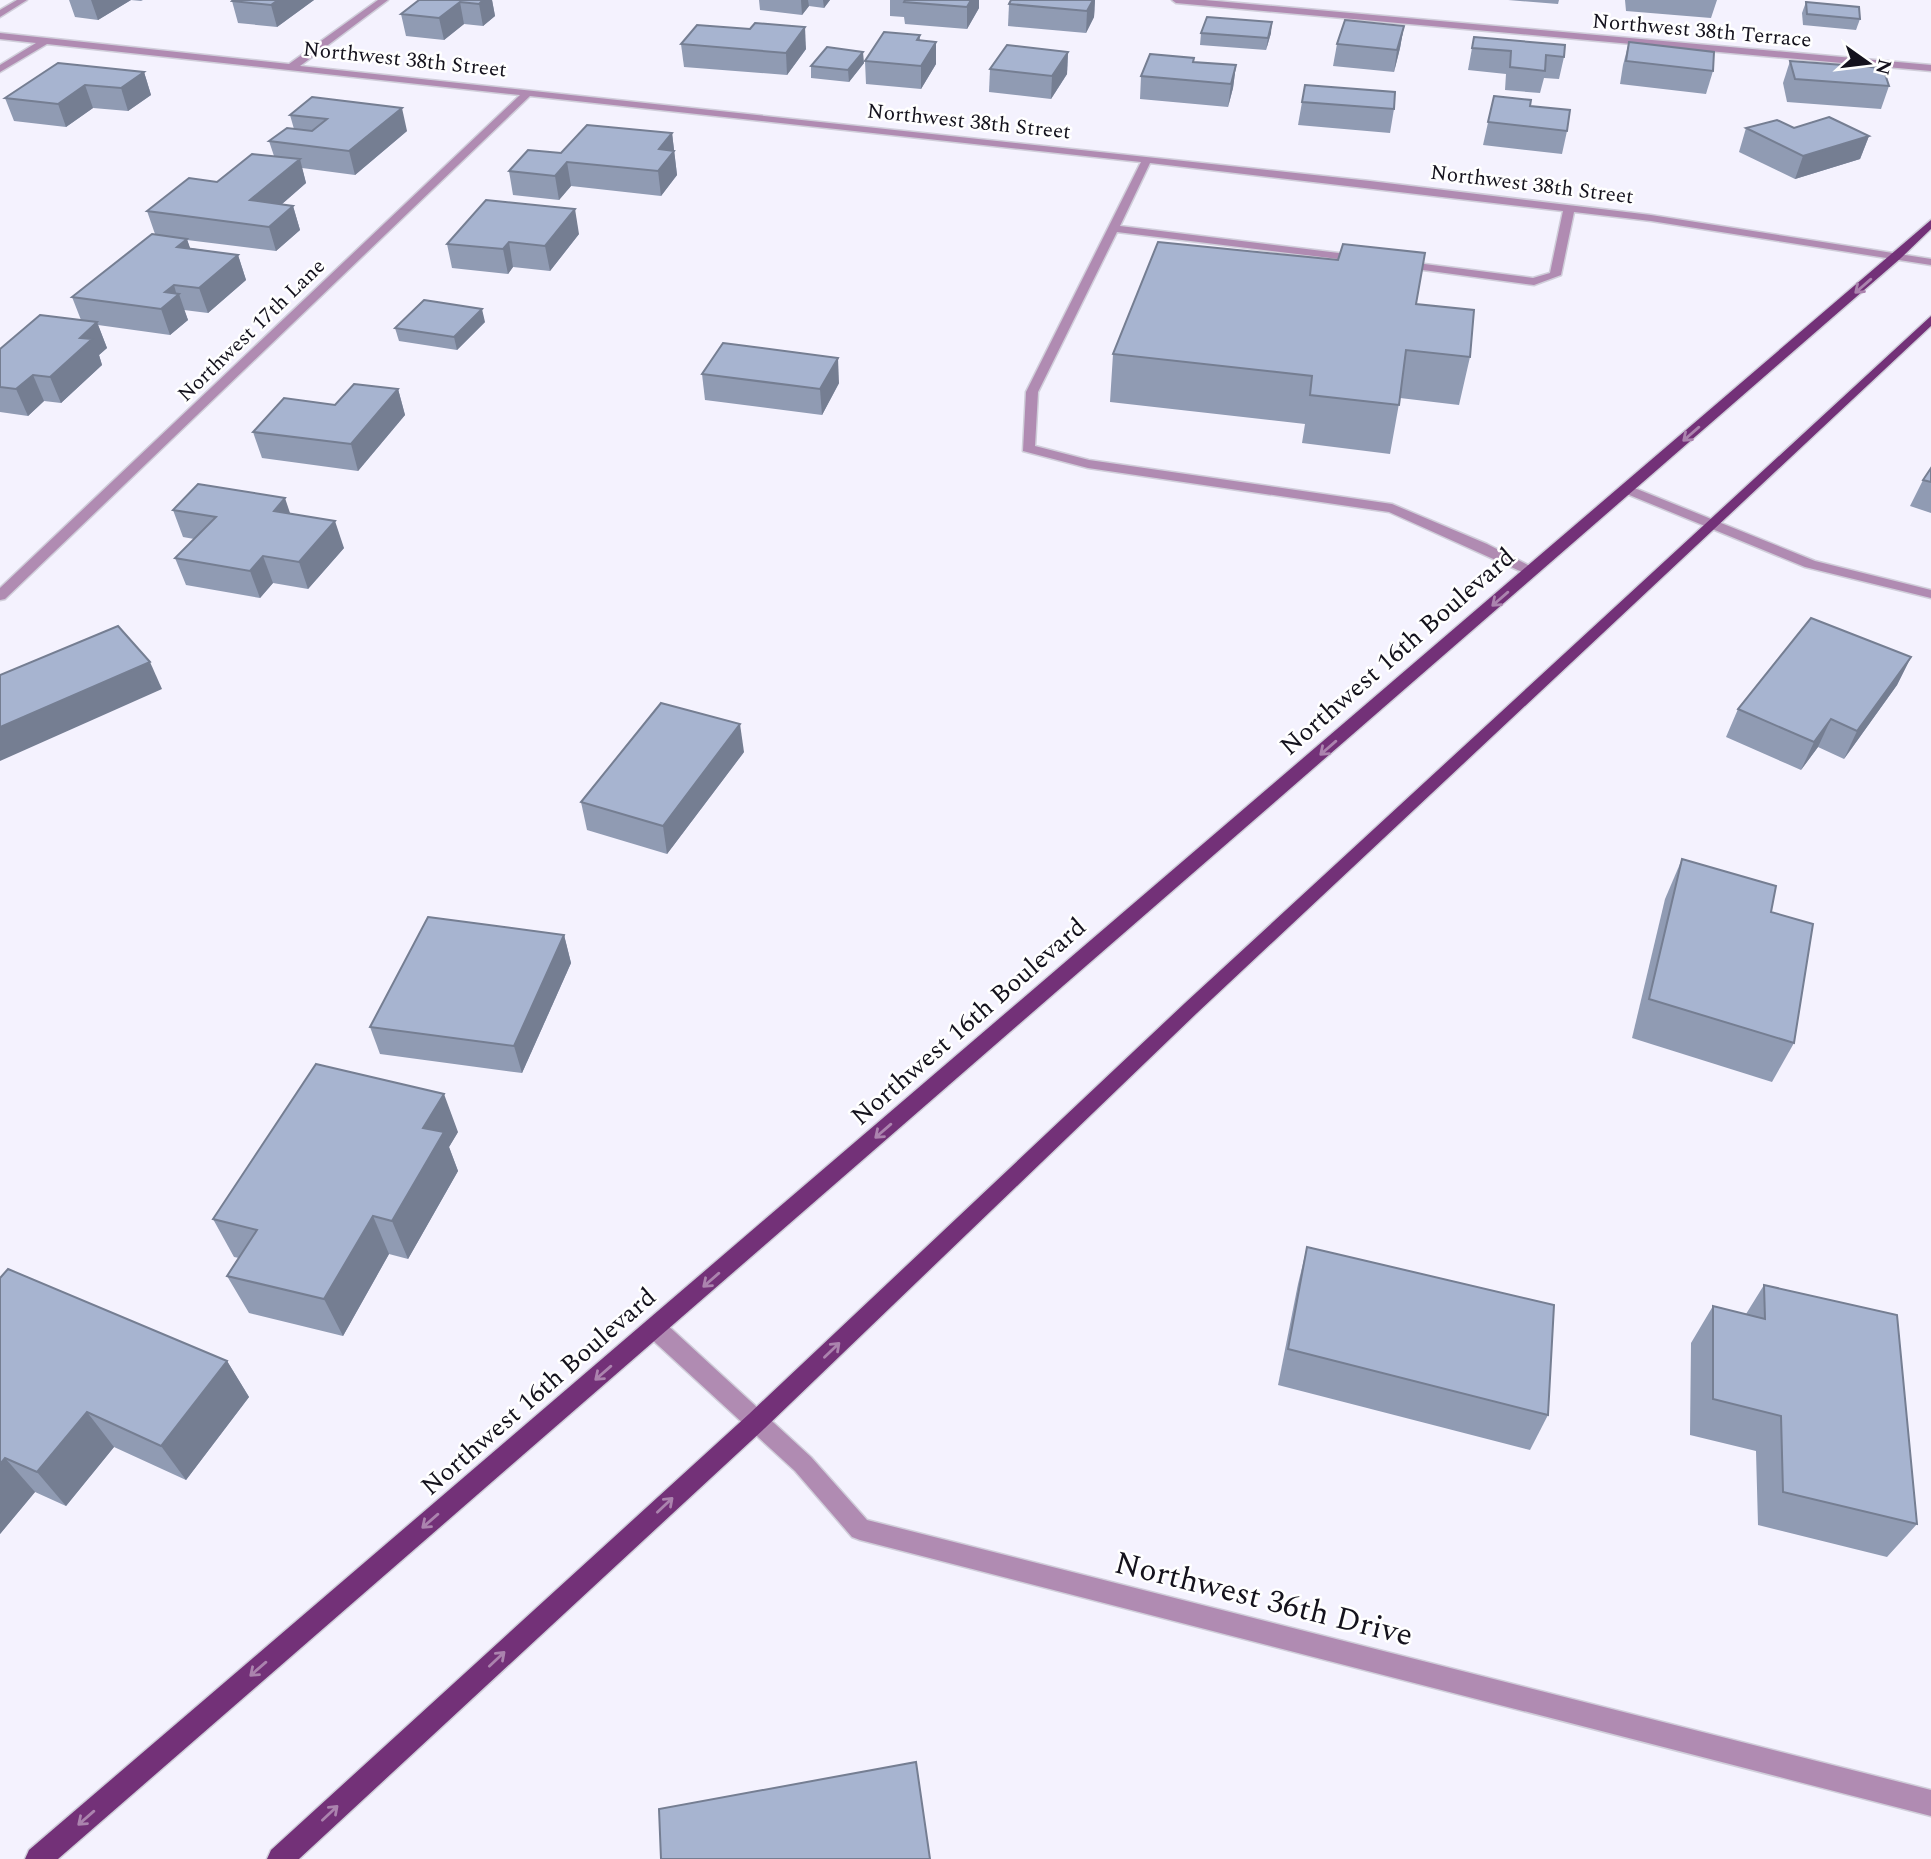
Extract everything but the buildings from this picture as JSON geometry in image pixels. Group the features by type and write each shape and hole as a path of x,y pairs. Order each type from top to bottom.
{"main road":[{"name":"Northwest 16th Boulevard","path":"38,1859 1897,256 1931,223"},
{"path":"280,1859 757,1421 1191,1008 1931,320"}],"street":[{"path":"0,14 23,0"},
{"path":"292,67 384,0"},
{"name":"Northwest 38th Terrace","path":"1176,0 1931,68"},
{"name":"Northwest 38th Street","path":"0,36 1569,208 1931,261"},
{"path":"0,69 45,41"},
{"name":"Northwest 17th Lane","path":"0,596 529,92"},
{"path":"1147,160 1032,392 1028,448 1088,464 1392,508 1482,547 1531,572"},
{"path":"1388,263 1534,282 1555,275 1569,208"},
{"path":"1113,228 1375,261"},
{"path":"1627,489 1810,564 1931,594"},
{"name":"Northwest 36th Drive","path":"655,1328 803,1464 859,1529 1931,1803"}]}
